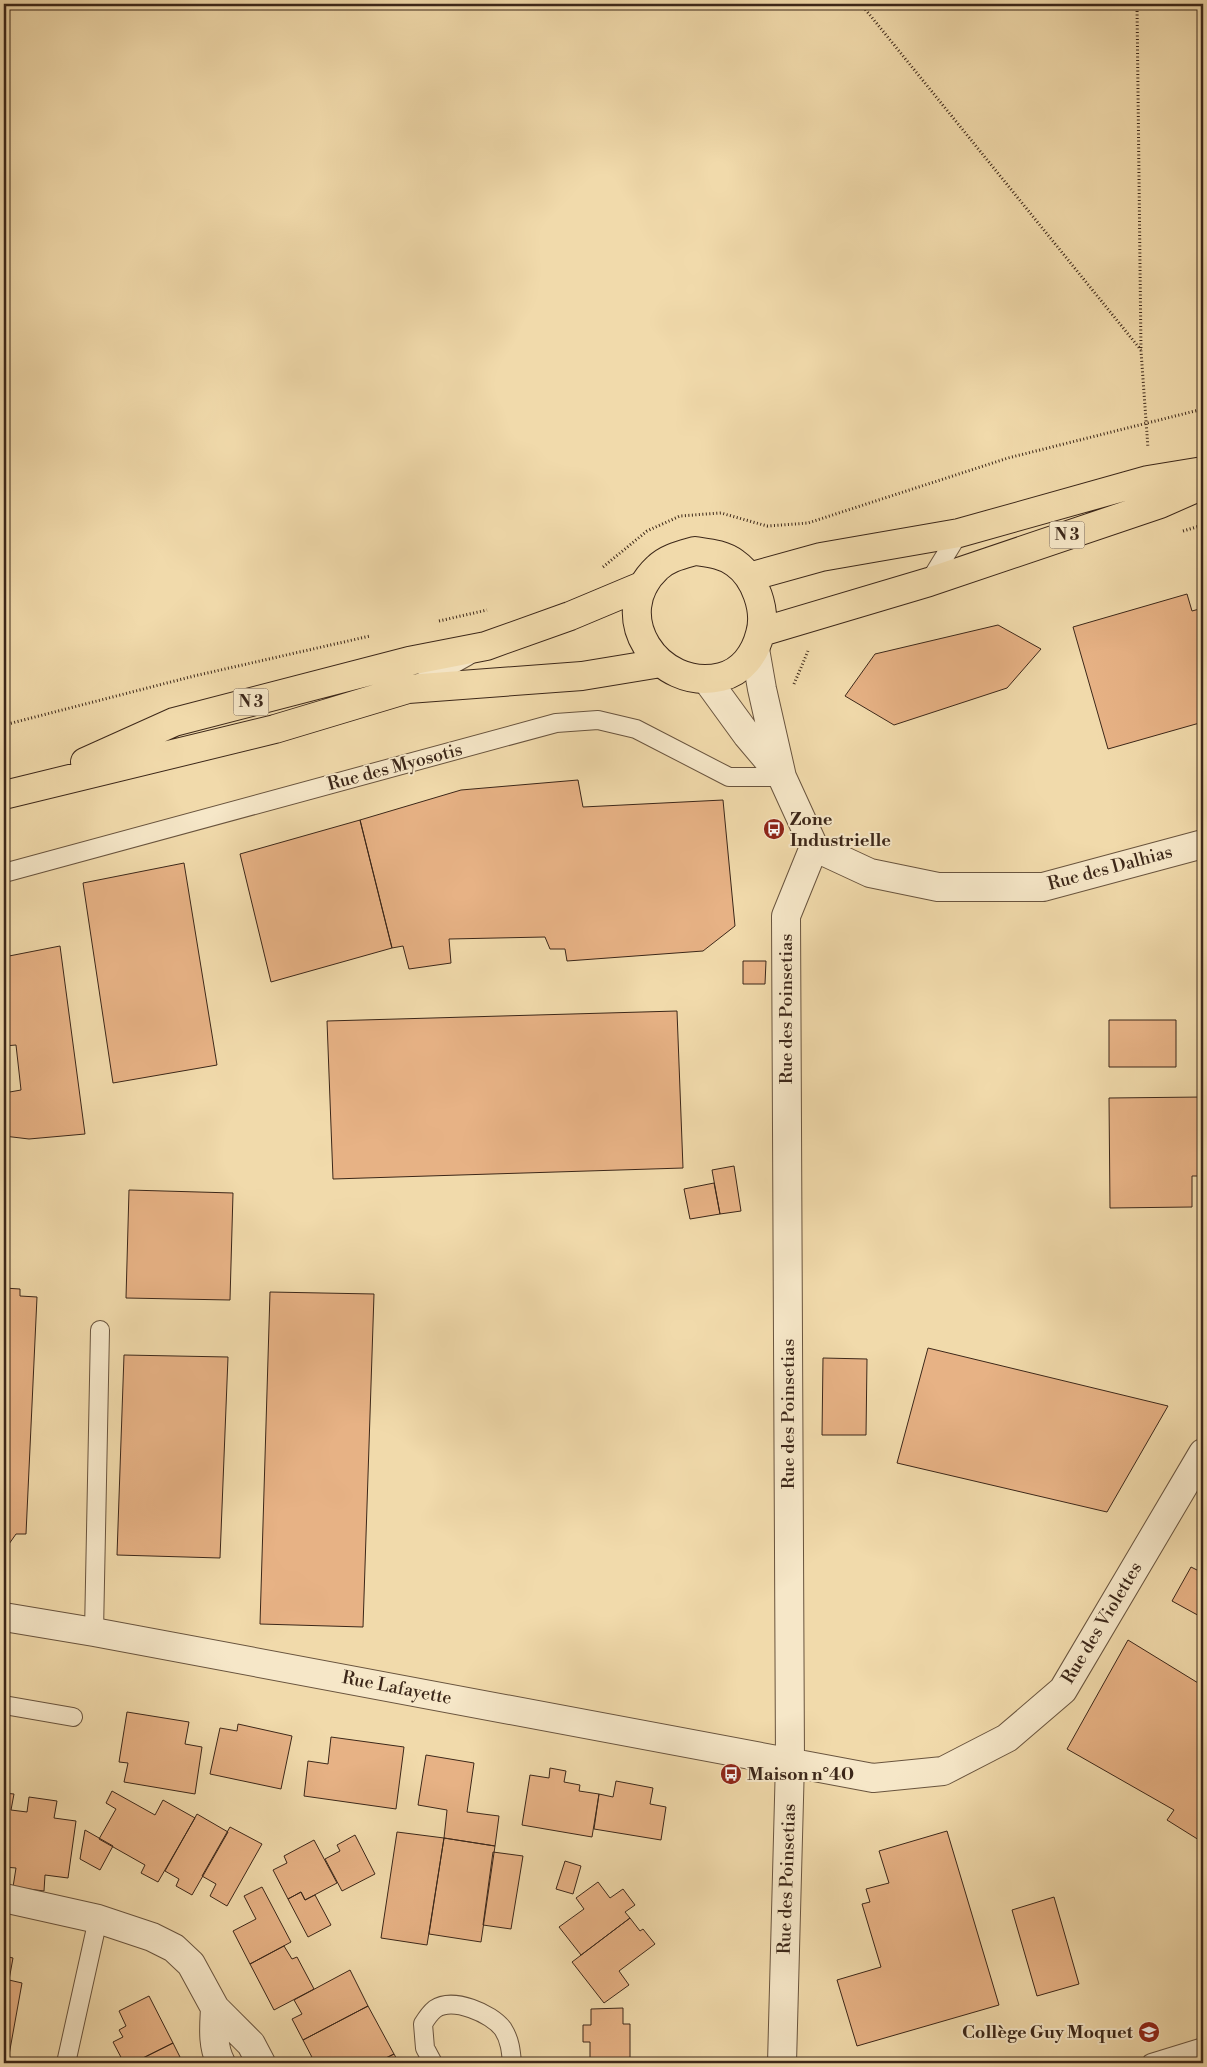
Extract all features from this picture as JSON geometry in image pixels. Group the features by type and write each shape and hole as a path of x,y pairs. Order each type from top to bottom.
{"main road":[{"name":"N 3","path":"749,577 821,557 959,533 1148,480 1203,471"},
{"name":"N 3","path":"758,640 1160,504 1203,485"},
{"name":"N 3","path":"695,551 715,554 734,562 749,577 761,604 758,640 744,664 728,675 707,680 690,678 675,673 661,663 649,650 641,635 637,618 638,601 644,585 656,568 674,557 695,551"},
{"name":"N 3","path":"15,792 174,722 409,661 486,646 570,616 644,585"},
{"name":"N 3","path":"15,792 275,729 408,689 582,676 661,663"}],"street":[{"path":"758,640 762,689 782,777 814,847"},
{"path":"707,680 747,735 782,777"},
{"name":"Rue des Dalhias","path":"814,847 870,873 938,887 1043,887 1203,844"},
{"name":"Rue des Poinsetias","path":"782,2063 790,1762 786,916 814,847"},
{"name":"Rue des Violettes","path":"790,1762 873,1778 943,1771 1007,1738 1063,1690 1203,1453"},
{"name":"Rue Lafayette","path":"4,1617 94,1632 790,1762"},
{"path":"4,1898 98,1919 152,1937 174,1948 191,1964 216,2008 251,2044 261,2063"},
{"path":"216,2008 214,2035 217,2056 221,2063"}],"lane":[{"path":"930,582 959,533"},
{"name":"N 3","path":"408,689 486,646"},
{"name":"Rue des Myosotis","path":"4,873 556,723 598,720 636,729 729,777 782,777"},
{"path":"94,1632 100,1330"},
{"path":"4,1705 73,1717"},
{"path":"66,2063 98,1919"},
{"path":"433,2063 425,2048 422,2024 436,2008 458,2005 484,2014 502,2028 511,2045 512,2063"},
{"path":"1151,2063 1203,2047"}],"path":[{"path":"861,4 1141,351"},
{"path":"1137,4 1141,351 1147,422 1148,480"},
{"path":"596,573 647,531 680,516 722,513 767,526 808,523 1008,458 1203,409"},
{"path":"435,622 493,609"},
{"path":"4,725 194,676 377,635"},
{"path":"793,692 793,684 807,652 814,646"}],"building":[{"path":"1187,594 1192,611 1203,608 1203,722 1108,749 1073,627"},
{"path":"998,625 1041,649 1007,688 894,725 845,696 875,654"},
{"path":"578,780 583,807 723,800 735,926 703,951 567,961 565,949 550,949 545,937 449,939 451,963 409,969 403,946 392,948 360,820 461,790"},
{"path":"360,820 392,948 271,982 240,854"},
{"path":"184,863 217,1065 113,1083 83,883"},
{"path":"60,946 85,1134 29,1139 4,1136 4,1093 21,1090 16,1045 4,1046 4,957"},
{"path":"743,961 766,961 765,984 743,984"},
{"path":"677,1011 683,1168 333,1179 327,1021"},
{"path":"1109,1020 1176,1020 1176,1067 1109,1067"},
{"path":"1203,1097 1203,1176 1192,1176 1192,1207 1110,1208 1109,1098"},
{"path":"734,1166 741,1211 720,1214 712,1170"},
{"path":"714,1183 720,1214 690,1219 684,1189"},
{"path":"129,1190 233,1193 230,1300 126,1298"},
{"path":"4,1288 20,1289 20,1296 37,1297 26,1534 16,1534 9,1544 4,1540"},
{"path":"270,1292 374,1294 363,1627 260,1624"},
{"path":"928,1348 1168,1406 1107,1512 897,1463"},
{"path":"124,1355 228,1357 220,1558 117,1555"},
{"path":"823,1358 867,1359 866,1435 822,1435"},
{"path":"1191,1567 1203,1573 1203,1618 1172,1601"},
{"path":"1128,1640 1203,1686 1203,1833 1199,1840 1167,1820 1174,1810 1067,1749"},
{"path":"127,1712 189,1722 185,1744 202,1747 195,1794 124,1782 128,1763 119,1762"},
{"path":"238,1724 292,1736 281,1789 210,1774 220,1728 237,1731"},
{"path":"331,1737 404,1747 396,1809 304,1796 308,1761 328,1764"},
{"path":"426,1755 474,1763 467,1812 499,1816 495,1846 444,1838 447,1810 418,1805"},
{"path":"550,1768 566,1771 564,1782 580,1785 579,1791 599,1794 592,1837 522,1825 530,1775 549,1778"},
{"path":"616,1781 653,1788 650,1804 666,1807 661,1840 594,1829 599,1794 613,1797"},
{"path":"112,1791 155,1815 163,1800 195,1818 158,1882 141,1873 145,1865 99,1839 116,1809 106,1803"},
{"path":"4,1793 14,1794 11,1810 27,1812 29,1797 57,1801 54,1818 76,1821 68,1878 45,1875 44,1891 13,1887 16,1868 4,1867"},
{"path":"197,1814 228,1832 192,1895 176,1886 179,1879 165,1871"},
{"path":"230,1827 262,1844 227,1906 210,1896 216,1884 202,1876"},
{"path":"85,1830 113,1846 100,1870 80,1859"},
{"path":"947,1831 999,2005 857,2046 837,1980 881,1967 862,1904 870,1902 866,1889 889,1883 879,1851"},
{"path":"397,1832 444,1838 427,1945 381,1938"},
{"path":"355,1835 375,1874 342,1891 325,1859 340,1851 337,1845"},
{"path":"444,1838 495,1846 481,1942 429,1934"},
{"path":"314,1840 337,1883 305,1900 301,1892 288,1899 273,1870 287,1863 284,1856"},
{"path":"493,1852 523,1856 511,1929 483,1925"},
{"path":"565,1861 581,1866 573,1894 556,1889"},
{"path":"598,1882 610,1898 623,1889 635,1905 625,1912 630,1918 581,1955 559,1927 584,1909 576,1898"},
{"path":"262,1887 291,1942 250,1964 233,1931 256,1919 244,1896"},
{"path":"301,1892 305,1900 315,1895 331,1925 308,1937 288,1899"},
{"path":"1054,1897 1079,1984 1037,1996 1012,1910"},
{"path":"630,1918 640,1931 643,1929 655,1944 619,1971 629,1985 604,2003 572,1962"},
{"path":"284,1946 292,1959 297,1957 314,1989 274,2010 250,1964"},
{"path":"4,1956 13,1958 9,1980 22,1983 9,2055 4,2054"},
{"path":"350,1970 368,2006 303,2040 292,2019 302,2014 294,2000"},
{"path":"149,1996 173,2043 133,2063 124,2063 113,2042 123,2037 119,2030 126,2026 119,2011"},
{"path":"368,2006 394,2054 376,2063 315,2063 303,2040"},
{"path":"623,2008 623,2024 630,2024 630,2059 590,2060 590,2042 583,2042 583,2025 591,2025 591,2009"},
{"path":"173,2043 183,2063 133,2063"},
{"path":"394,2054 399,2063 376,2063"},
{"path":"638,2059 638,2063 567,2063 567,2060"}],"place":[{"name":"Zone Industrielle","path":"774,829"},
{"name":"Maison n°40","path":"731,1774"},
{"name":"Collège Guy Moquet","path":"1149,2032"}]}
